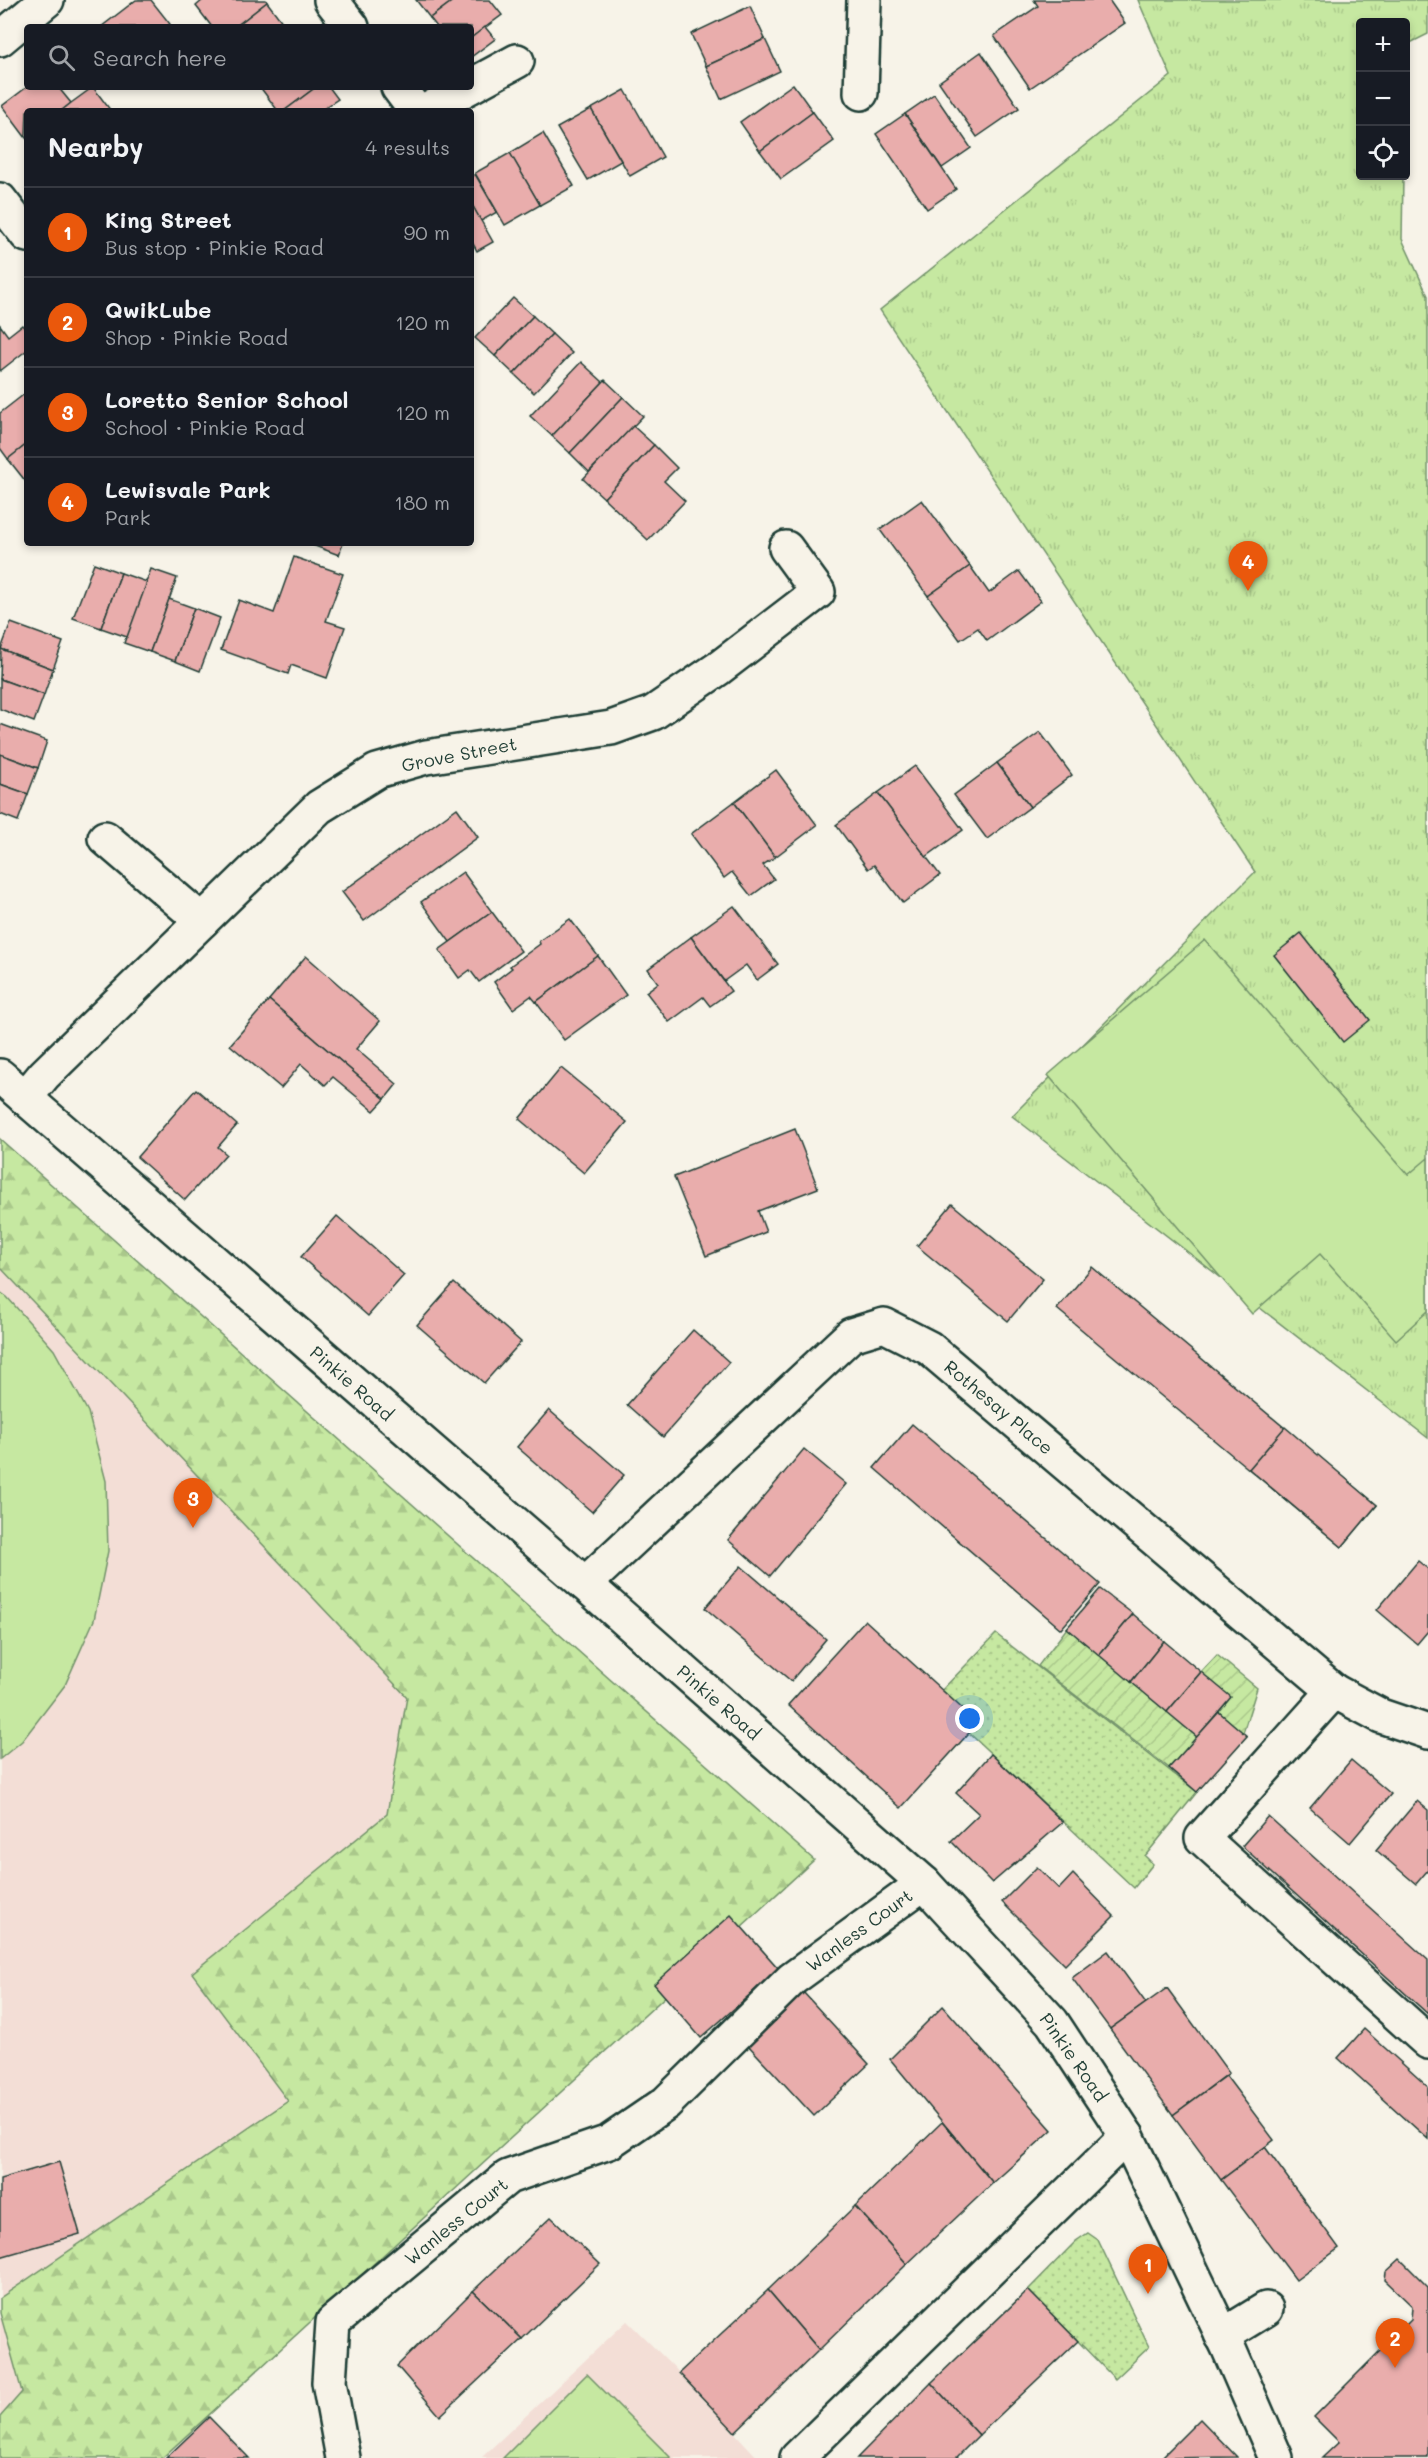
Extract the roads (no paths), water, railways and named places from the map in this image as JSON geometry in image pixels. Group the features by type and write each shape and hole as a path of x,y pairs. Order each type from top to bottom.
{"street":[{"path":"8,20 47,0"},
{"path":"331,0 350,24"},
{"path":"861,93 864,0"},
{"path":"474,85 517,61"},
{"path":"400,90 414,108"},
{"path":"432,108 464,90"},
{"path":"0,200 24,231"},
{"name":"Grove Street","path":"25,1098 44,1074 318,807 377,771 426,757 611,728 654,713 719,668 818,592 786,548"},
{"path":"105,838 202,921"},
{"name":"Pinkie Road","path":"0,1076 585,1584 924,1883 1052,2022 1127,2136 1222,2336 1276,2458"},
{"name":"Rothesay Place","path":"585,1584 851,1335 884,1325 929,1348 1334,1690 1381,1716 1428,1732"},
{"path":"1334,1690 1202,1838 1428,2042"},
{"name":"Wanless Court","path":"343,2458 329,2382 333,2322 508,2177 609,2142 666,2103 792,1979 924,1883"},
{"path":"797,2458 1127,2136"},
{"path":"1222,2336 1266,2309"}],"place":[{"name":"Lewisvale Park","path":"1248,591"},
{"name":"Loretto Senior School","path":"193,1528"},
{"name":"King Street","path":"1148,2294"},
{"name":"QwikLube","path":"1395,2368"}]}
